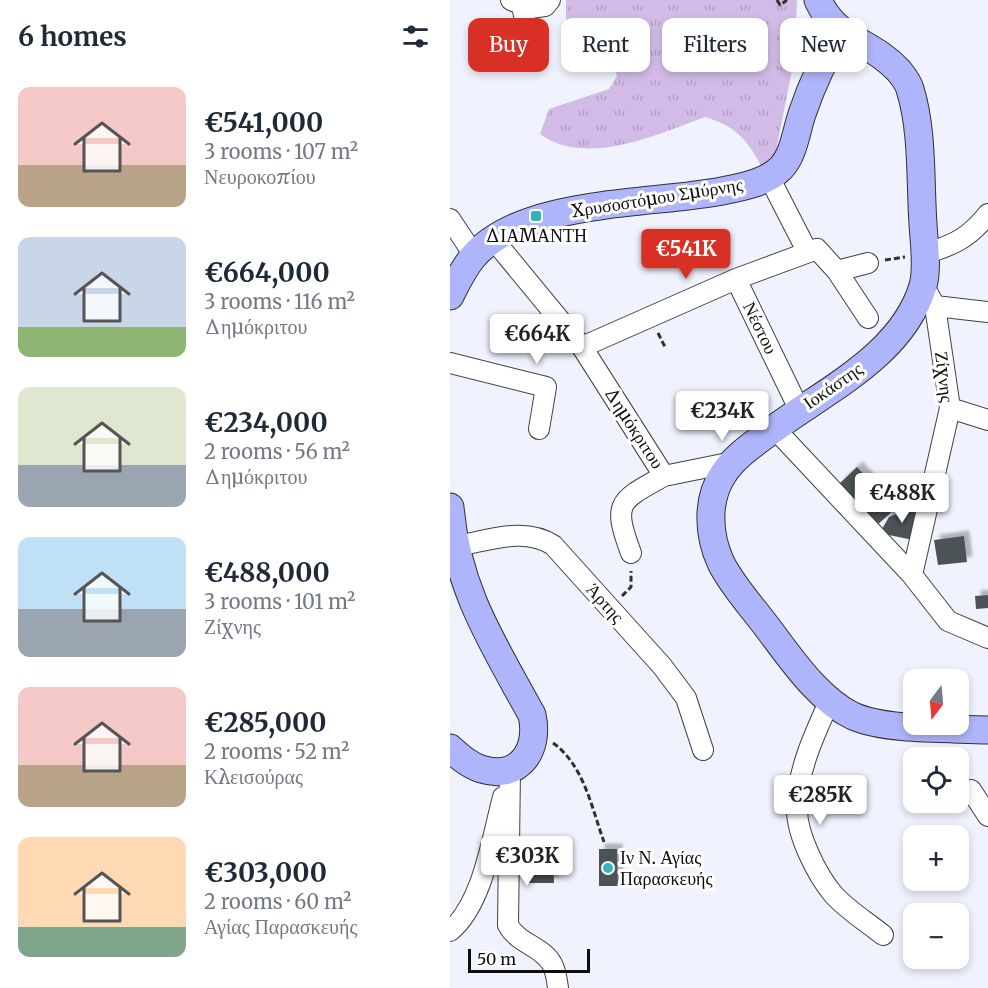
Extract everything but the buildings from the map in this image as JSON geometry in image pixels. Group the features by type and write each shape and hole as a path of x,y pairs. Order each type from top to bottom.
{"street":[{"path":"517,3 537,8 546,6 550,0"},
{"name":"Ιοκάστης","path":"818,0 828,18"},
{"path":"517,3 522,18"},
{"name":"Ιοκάστης","path":"867,48 892,64 909,85 916,115 924,254 929,296 910,314 886,347 836,387 774,428 733,462 714,492 711,524 721,563 794,662 830,700 853,716 876,723 988,730"},
{"name":"Χρυσοστόμου Σμύρνης","path":"452,286 484,247 511,228 529,220 591,208 700,195 744,186 769,177 780,169 792,149 818,72"},
{"path":"769,177 807,251"},
{"path":"924,254 956,244 978,226 988,214"},
{"name":"Δημόκριτου","path":"450,219 484,247 582,347 664,476"},
{"path":"582,347 736,279 817,249 837,271 868,318"},
{"path":"837,271 868,263"},
{"name":"Νέστου","path":"736,279 799,410"},
{"path":"929,296 988,312"},
{"name":"Ζίχνης","path":"912,575 950,408 929,296"},
{"path":"450,363 546,387 539,429"},
{"path":"950,408 988,420"},
{"path":"774,428 912,575 948,621 988,638"},
{"name":"Δημόκριτου","path":"631,553 620,522 620,510 628,496 664,476 733,462"},
{"path":"450,507 456,546 466,586 484,630 532,716 534,738 529,754 510,769 496,771 483,769 463,759 450,748"},
{"name":"Άρτης","path":"456,546 528,534 553,544 662,666 686,698 703,750"},
{"path":"830,700 814,734 801,781 796,812 812,866 834,895 884,935"},
{"path":"450,931 463,921 472,902 510,769"},
{"path":"510,769 508,925 519,940 544,954 550,961 558,988"},
{"path":"971,790 988,816"}],"path":[{"path":"777,0 780,4 787,0"},
{"path":"868,263 924,254"},
{"path":"534,738 554,743 567,754 581,780 604,842"}],"green space":[{"path":"566,0 797,0 796,18 780,18 780,72 792,72 774,161 763,170 747,143 740,136 725,125 705,117 644,139 600,148 579,148 558,144 540,134 549,109 609,89 617,76 616,72 650,72 650,18 566,18"}],"place":[{"name":"ΔΙΑΜΑΝΤΗ","path":"536,216"},
{"name":"Ιν Ν. Αγίας Παρασκευής","path":"608,868"}]}
